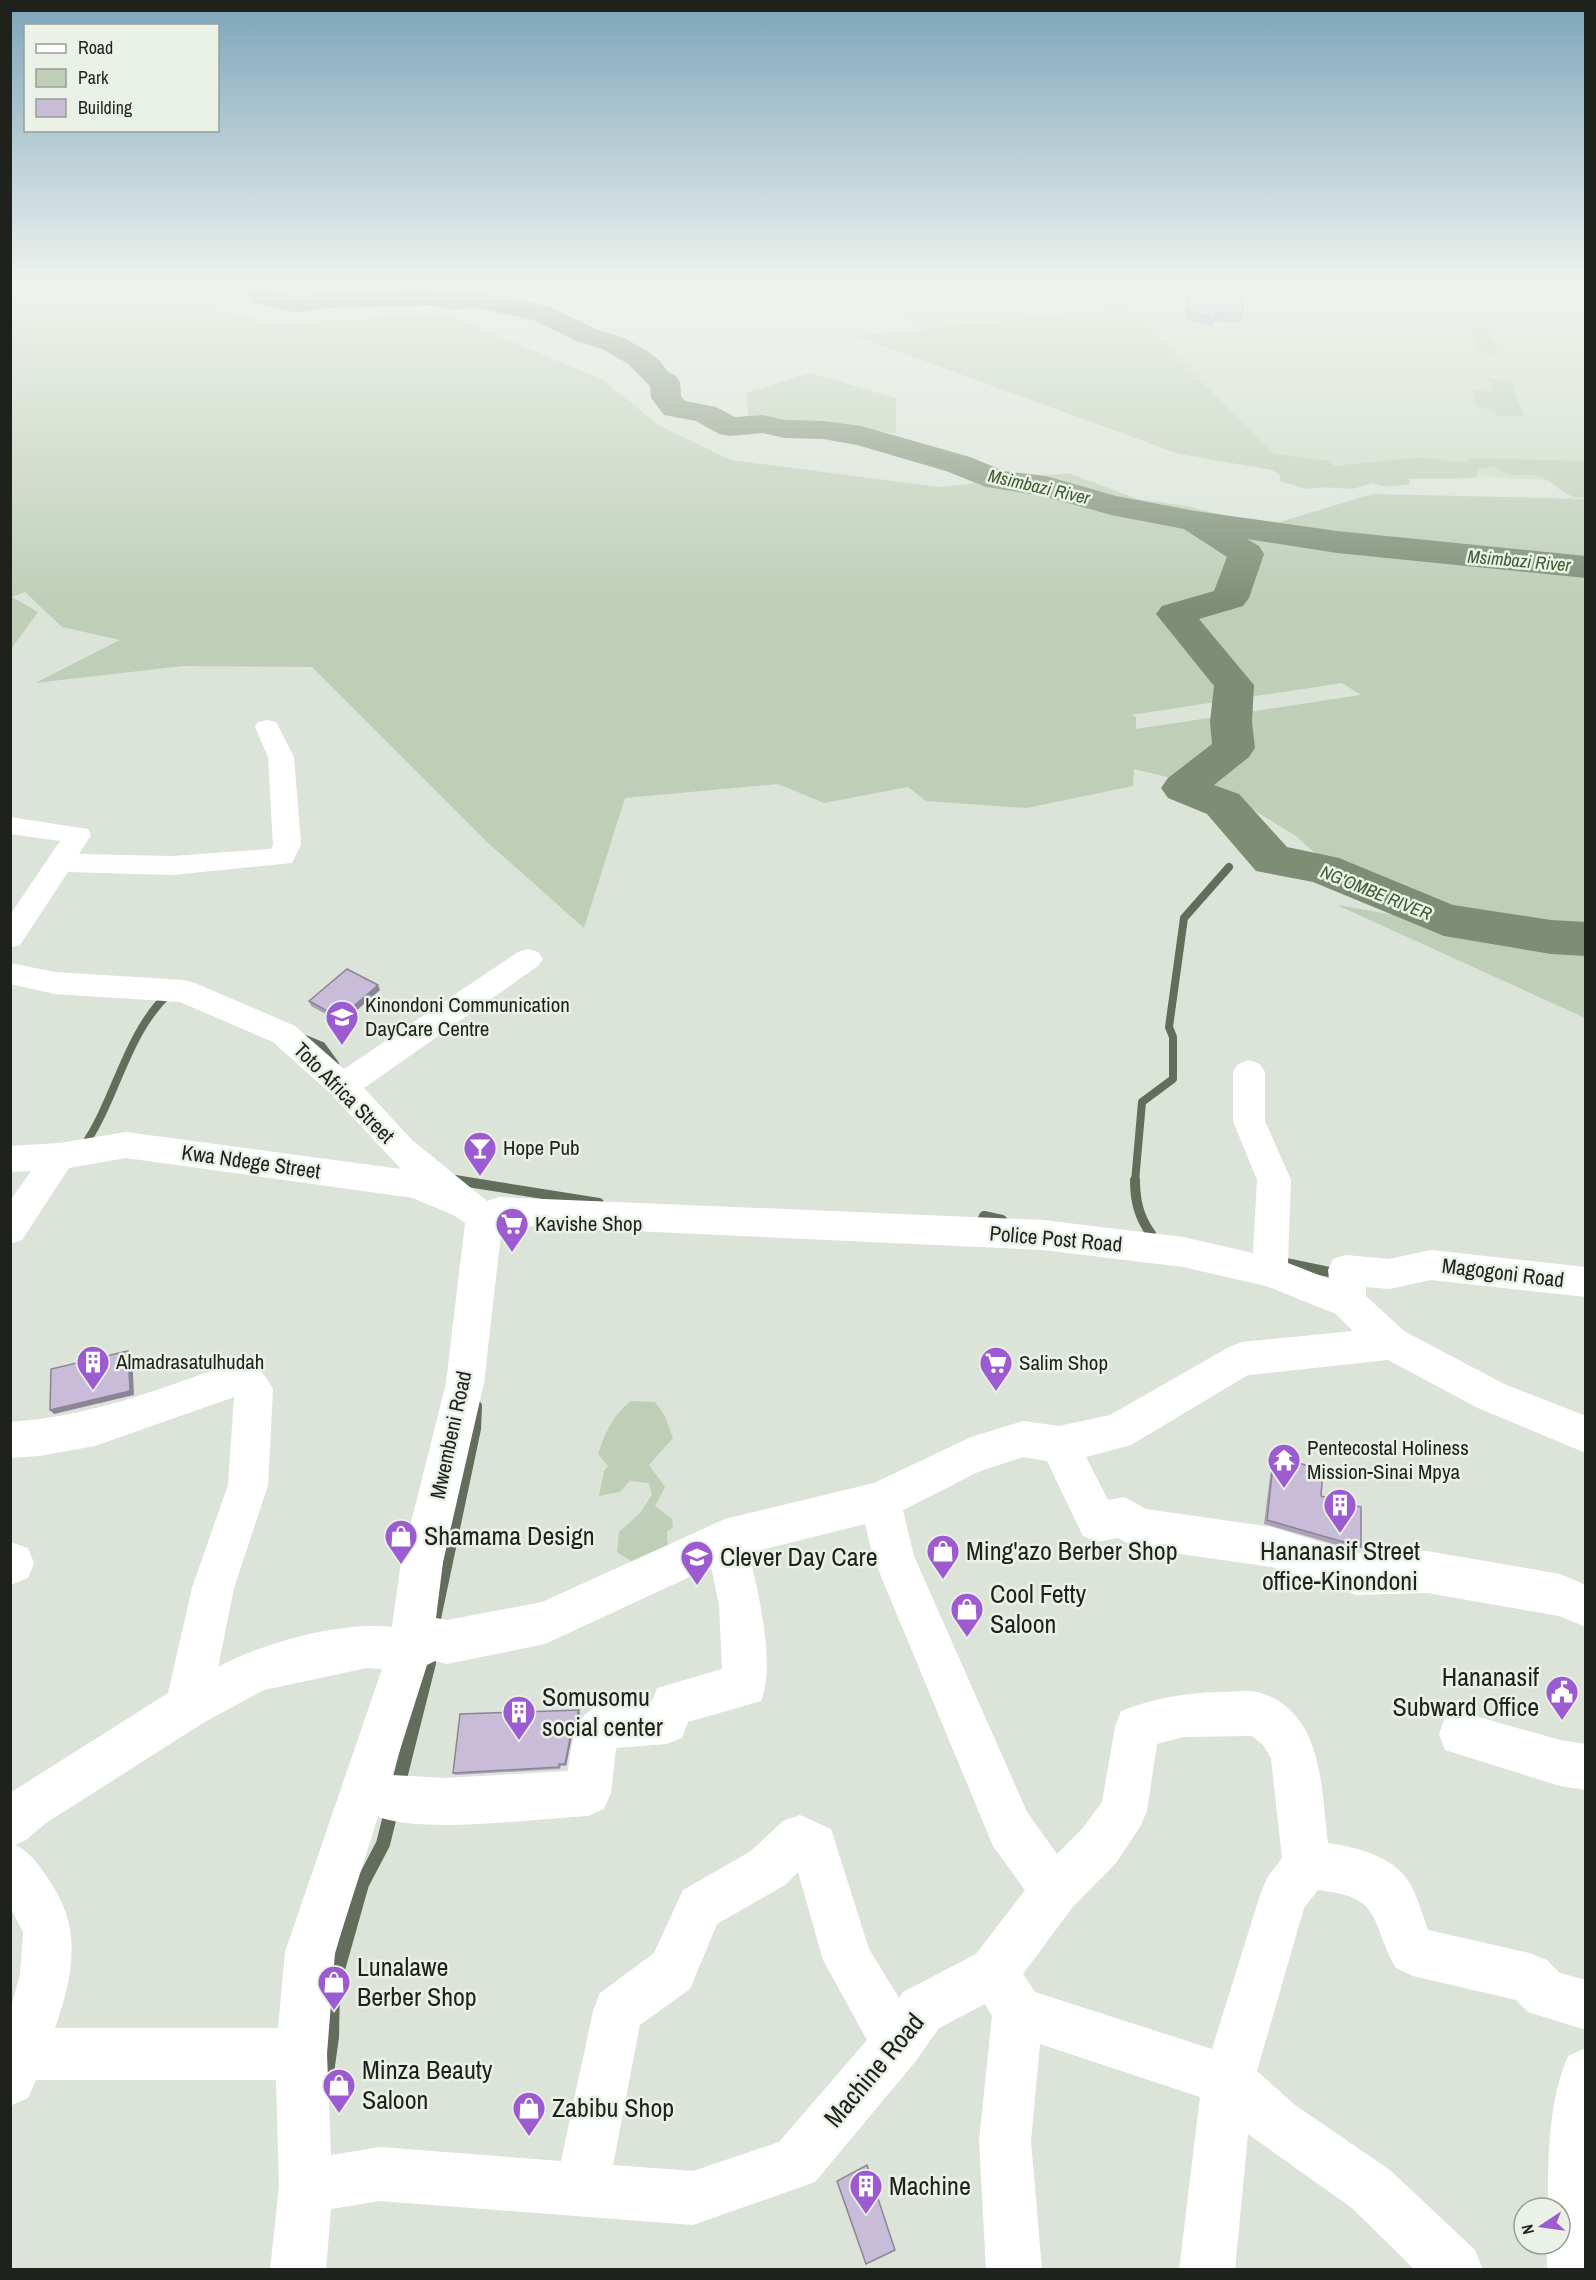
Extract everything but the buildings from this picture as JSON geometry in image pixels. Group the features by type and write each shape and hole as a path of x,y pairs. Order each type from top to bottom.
{"street":[{"path":"62,862 109,867 225,863 282,857 286,844 281,758 267,727"},
{"path":"10,825 78,835 10,938"},
{"path":"343,1086 528,959"},
{"name":"Toto Africa Street","path":"10,973 56,983 184,991 284,1034 343,1086 400,1149 483,1218"},
{"path":"1249,1072 1249,1121 1274,1180 1270,1272"},
{"name":"Kwa Ndege Street","path":"10,1159 59,1156 126,1145 419,1185 483,1218"},
{"path":"10,1230 59,1156"},
{"name":"Police Post Road","path":"483,1218 499,1211 1042,1235 1183,1252 1270,1272 1349,1303 1391,1343 1491,1395 1586,1435"},
{"name":"Mwembeni Road","path":"298,2270 306,2186 301,2054 310,1952 410,1651 422,1562 465,1383 483,1218"},
{"name":"Magogoni Road","path":"1349,1303 1346,1270 1389,1274 1431,1264 1586,1282"},
{"path":"10,1824 30,1807 187,1707 258,1669 367,1646 410,1651 432,1639 447,1642 544,1623 725,1539 880,1501 971,1455 1023,1439 1059,1444 1117,1432 1242,1359 1391,1343"},
{"path":"10,1440 35,1440 112,1425 230,1381 244,1379 254,1390 248,1485 213,1588 187,1707"},
{"path":"1059,1444 1097,1522 1124,1517 1137,1528 1272,1547 1356,1574 1427,1572 1560,1595 1586,1606"},
{"path":"880,1501 894,1557 1010,1829 1055,1892"},
{"path":"364,1790 394,1799 446,1802 588,1792 594,1738 603,1726 666,1722 673,1704 745,1685 740,1605 725,1539"},
{"name":"Machine Road","path":"306,2186 380,2174 693,2198 796,2163 897,2044 921,2010 1006,1992 1055,1892 1099,1846 1124,1811 1137,1727 1183,1715 1259,1714 1279,1729 1293,1752 1307,1865"},
{"path":"1461,1734 1560,1763 1586,1767"},
{"path":"581,2191 618,2011 672,1971 700,1907 768,1868 800,1838 814,1846 848,1960 897,2044"},
{"path":"1207,2270 1228,2080 1284,1894 1307,1865 1350,1870 1379,1884 1392,1899 1404,1937 1413,1951 1529,1978 1546,1994 1586,2005"},
{"path":"10,1867 45,1918 48,1959 16,2067 301,2054"},
{"path":"1014,2270 1005,2141 1006,1992 1228,2080 1276,2124 1371,2189 1455,2270"},
{"path":"1575,2270 1575,2152 1586,2074"}],"shaded area":[{"path":"1113,393 1585,393 1585,482 1325,472"}],"green space":[{"path":"11,393 620,393 660,426 731,460 939,487 1069,473 1137,499 1186,506 1267,526 1372,494 1585,499 1585,1018 1337,905 1423,920 1364,898 1296,836 1221,790 1134,769 1133,786 1027,808 926,801 908,787 824,803 778,784 625,798 584,928 487,842 312,667 183,666 35,683 120,640 62,627 25,592 12,597 38,612 11,649","holes":["1342,683 1361,695 1136,729 1136,717 1131,715"]},
{"path":"746,393 880,393 896,398 896,433 749,420"},
{"path":"1013,393 1213,393 1267,448 1276,454 1328,461 1334,466 1422,457 1453,462 1468,461 1470,458 1585,461 1585,498 1569,495 1542,477 1528,474 1510,475 1494,466 1478,469 1477,477 1409,479 1410,484 1396,486 1373,483 1352,489 1322,487 1306,489 1280,481 1280,475 1272,470 1179,454"},
{"path":"1473,393 1515,393 1524,416 1498,416 1493,410 1476,406"},
{"path":"631,1401 655,1402 665,1416 673,1438 649,1465 665,1487 655,1506 672,1519 673,1527 667,1532 668,1551 656,1563 631,1561 617,1552 619,1532 640,1513 652,1495 649,1483 630,1481 620,1492 599,1496 604,1471 608,1466 598,1454 610,1425"}],"waterway":[{"name":"Msimbazi River","path":"666,393 666,398 675,408 705,414 730,427 763,424 784,429 823,430 861,436 958,464 998,480 1046,486 1111,505 1195,521"},
{"name":"Msimbazi River","path":"1195,521 1337,542 1586,567"},
{"name":"NG'OMBE RIVER","path":"1195,521 1246,554 1230,598 1175,614 1234,685 1231,722 1234,748 1183,788 1223,804 1272,860 1323,869 1444,920 1551,937 1586,939"},
{"path":"1135,1181 1142,1102 1173,1079 1173,1037 1169,1027 1184,918 1229,867"},
{"path":"83,1147 105,1108 131,1047 154,1010 169,993"},
{"path":"305,1039 322,1046 335,1064"},
{"path":"453,1180 465,1182"},
{"path":"455,1180 599,1203"},
{"path":"1135,1181 1138,1208 1151,1234"},
{"path":"979,1227 984,1216 1002,1220"},
{"path":"1281,1262 1334,1273"},
{"path":"434,1628 476,1429 477,1406"},
{"path":"398,1786 429,1663"},
{"path":"326,2080 332,2037 333,1987 362,1884 383,1844 392,1808"}],"place":[{"name":"Kinondoni Communication DayCare Centre","path":"342,1046"},
{"name":"Hope Pub","path":"480,1177"},
{"name":"Kavishe Shop","path":"512,1253"},
{"name":"Almadrasatulhudah","path":"93,1391"},
{"name":"Salim Shop","path":"996,1392"},
{"name":"Pentecostal Holiness Mission-Sinai Mpya","path":"1284,1489"},
{"name":"Hananasif Street office-Kinondoni","path":"1340,1534"},
{"name":"Shamama Design","path":"401,1565"},
{"name":"Ming'azo Berber Shop","path":"943,1580"},
{"name":"Clever Day Care","path":"697,1586"},
{"name":"Cool Fetty Saloon","path":"967,1638"},
{"name":"Hananasif Subward Office","path":"1562,1721"},
{"name":"Somusomu social center","path":"519,1741"},
{"name":"Lunalawe Berber Shop","path":"334,2011"},
{"name":"Minza Beauty Saloon","path":"339,2114"},
{"name":"Zabibu Shop","path":"529,2137"},
{"name":"Machine","path":"866,2215"}]}
